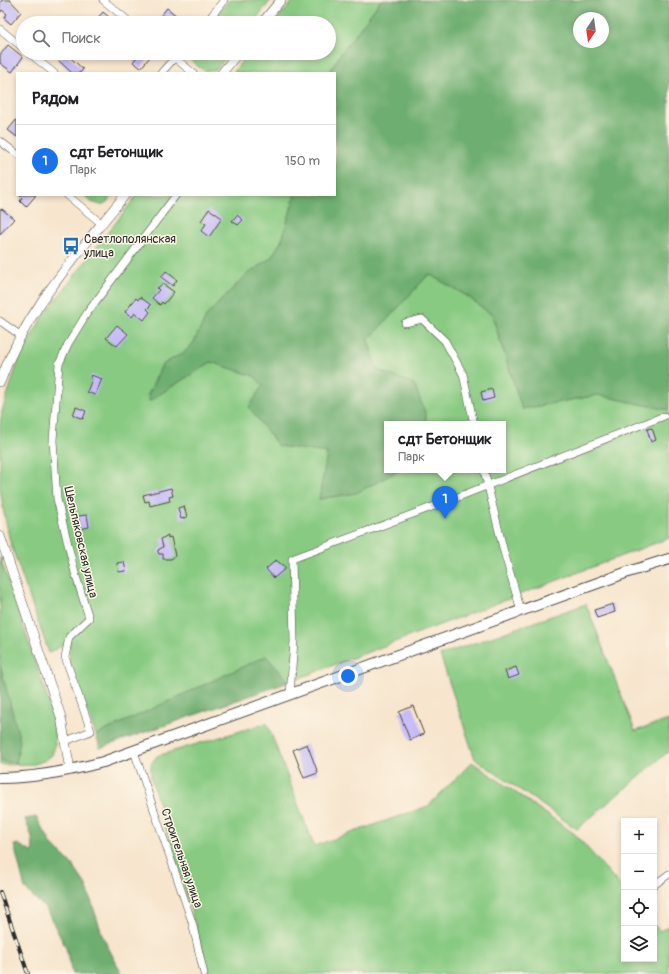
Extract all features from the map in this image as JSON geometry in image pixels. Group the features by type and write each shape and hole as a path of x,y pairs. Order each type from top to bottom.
{"main road":[{"path":"0,778 22,778 70,770 103,762 134,752 521,611 669,559"}],"street":[{"path":"103,0 122,16"},
{"path":"211,16 224,0"},
{"path":"268,16 281,0"},
{"path":"0,29 16,42"},
{"path":"38,60 53,72"},
{"path":"162,72 170,60"},
{"path":"179,60 192,72"},
{"path":"223,72 232,60"},
{"path":"0,140 16,153"},
{"path":"68,196 102,224"},
{"path":"0,382 11,353 20,335 39,304 124,196"},
{"name":"Шельпяковская улица","path":"66,741 91,731 64,657 69,637 89,618 75,573 57,499 53,440 59,364 68,344 87,313 175,196"},
{"path":"404,323 422,319 445,341 463,374 473,421"},
{"path":"0,321 20,335"},
{"path":"290,695 294,641 292,559 488,485 664,416"},
{"path":"485,473 521,611"},
{"path":"0,536 57,703 66,741 70,770"},
{"name":"Строительная улица","path":"134,752 192,922 204,974"},
{"path":"657,883 669,874"}],"green space":[{"path":"229,0 271,0 258,16 216,16"},
{"path":"294,0 381,0 340,55 330,72 234,72 243,60 336,60 336,16 280,16"},
{"path":"381,0 669,0 669,410 598,395 522,409 492,315 467,296 429,274 368,340 377,370 414,384 426,415 425,421 384,421 384,473 394,473 356,493 319,499 327,453 278,446 249,407 263,385 254,376 211,362 149,401 148,395 162,365 186,351 194,342 207,315 247,274 271,258 282,240 295,196 336,196 336,72 330,72 340,55"},
{"path":"191,60 224,60 216,69 212,71 203,69"},
{"path":"85,196 112,196 107,202 101,205 91,202"},
{"path":"136,196 295,196 282,240 271,258 247,274 207,315 194,342 186,351 162,365 148,395 149,401 211,362 254,376 327,453 320,499 356,493 394,473 506,473 506,421 425,421 426,415 414,384 377,370 368,340 429,274 467,296 492,315 522,409 598,395 669,410 669,538 289,682 266,656 96,735 69,664 70,641 49,653 10,542 0,488 0,424 2,411 18,362 41,319"},
{"path":"0,557 47,696 54,722 55,746 52,755 46,760 35,764 0,765 0,761 16,763 19,741 0,665"},
{"path":"586,604 635,731 669,720 669,751 577,829 475,759 440,655"},
{"path":"266,656 289,682 100,748 96,735"},
{"path":"0,665 20,741 16,763 0,761"},
{"path":"267,723 314,846 428,806 472,762 575,834 621,887 621,962 657,962 657,928 660,931 669,926 669,974 207,974 203,951 151,778 151,764 157,756"},
{"path":"36,817 53,846 71,863 86,885 103,937 122,974 72,974 66,948 46,909 25,889 14,845 18,844 33,853 32,837 25,819"}],"building":[{"path":"2,0 10,0 21,12 16,16 11,24 4,18 7,14 2,10 0,13 0,3"},
{"path":"167,8 177,16 161,16"},
{"path":"103,12 108,16 99,16"},
{"path":"8,45 16,51 16,60 21,60 12,72 0,63 0,55"},
{"path":"58,60 73,60 83,69 81,72 71,72"},
{"path":"135,60 147,60 141,68 133,62"},
{"path":"16,120 16,136 8,130"},
{"path":"20,196 35,196 26,207 20,201 22,198"},
{"path":"2,209 14,219 0,234 0,210"},
{"path":"209,209 222,218 209,237 201,231 206,224 201,221"},
{"path":"237,215 243,220 238,225 232,221"},
{"path":"166,271 177,280 173,286 161,277"},
{"path":"163,284 174,292 164,304 162,302 160,305 152,298 159,290 157,288"},
{"path":"140,297 151,305 147,309 150,312 144,320 135,313 132,317 125,312 136,298 138,300"},
{"path":"117,325 128,334 117,346 106,338"},
{"path":"91,375 102,379 95,395 87,392 92,379 90,378"},
{"path":"492,389 494,398 483,401 481,392"},
{"path":"76,407 86,411 83,419 73,415"},
{"path":"652,428 656,440 651,442 647,429"},
{"path":"171,488 173,496 169,497 170,501 150,506 149,501 145,502 143,495"},
{"path":"184,506 187,517 181,519 178,508"},
{"path":"87,515 89,527 80,529 78,516"},
{"path":"168,535 168,538 171,537 175,556 171,559 163,559 163,554 159,554 158,550 163,547 161,539"},
{"path":"276,560 286,568 274,578 266,569"},
{"path":"124,562 126,571 118,572 117,563"},
{"path":"613,604 615,612 597,618 594,610"},
{"path":"516,667 519,675 508,679 505,671"},
{"path":"413,706 424,734 410,740 399,712"},
{"path":"307,744 318,773 304,778 293,750"}],"railway":[{"path":"0,892 28,974"}],"place":[{"name":"Светлополянская улица","path":"71,246"},
{"name":"сдт Бетонщик","path":"445,519"}]}
